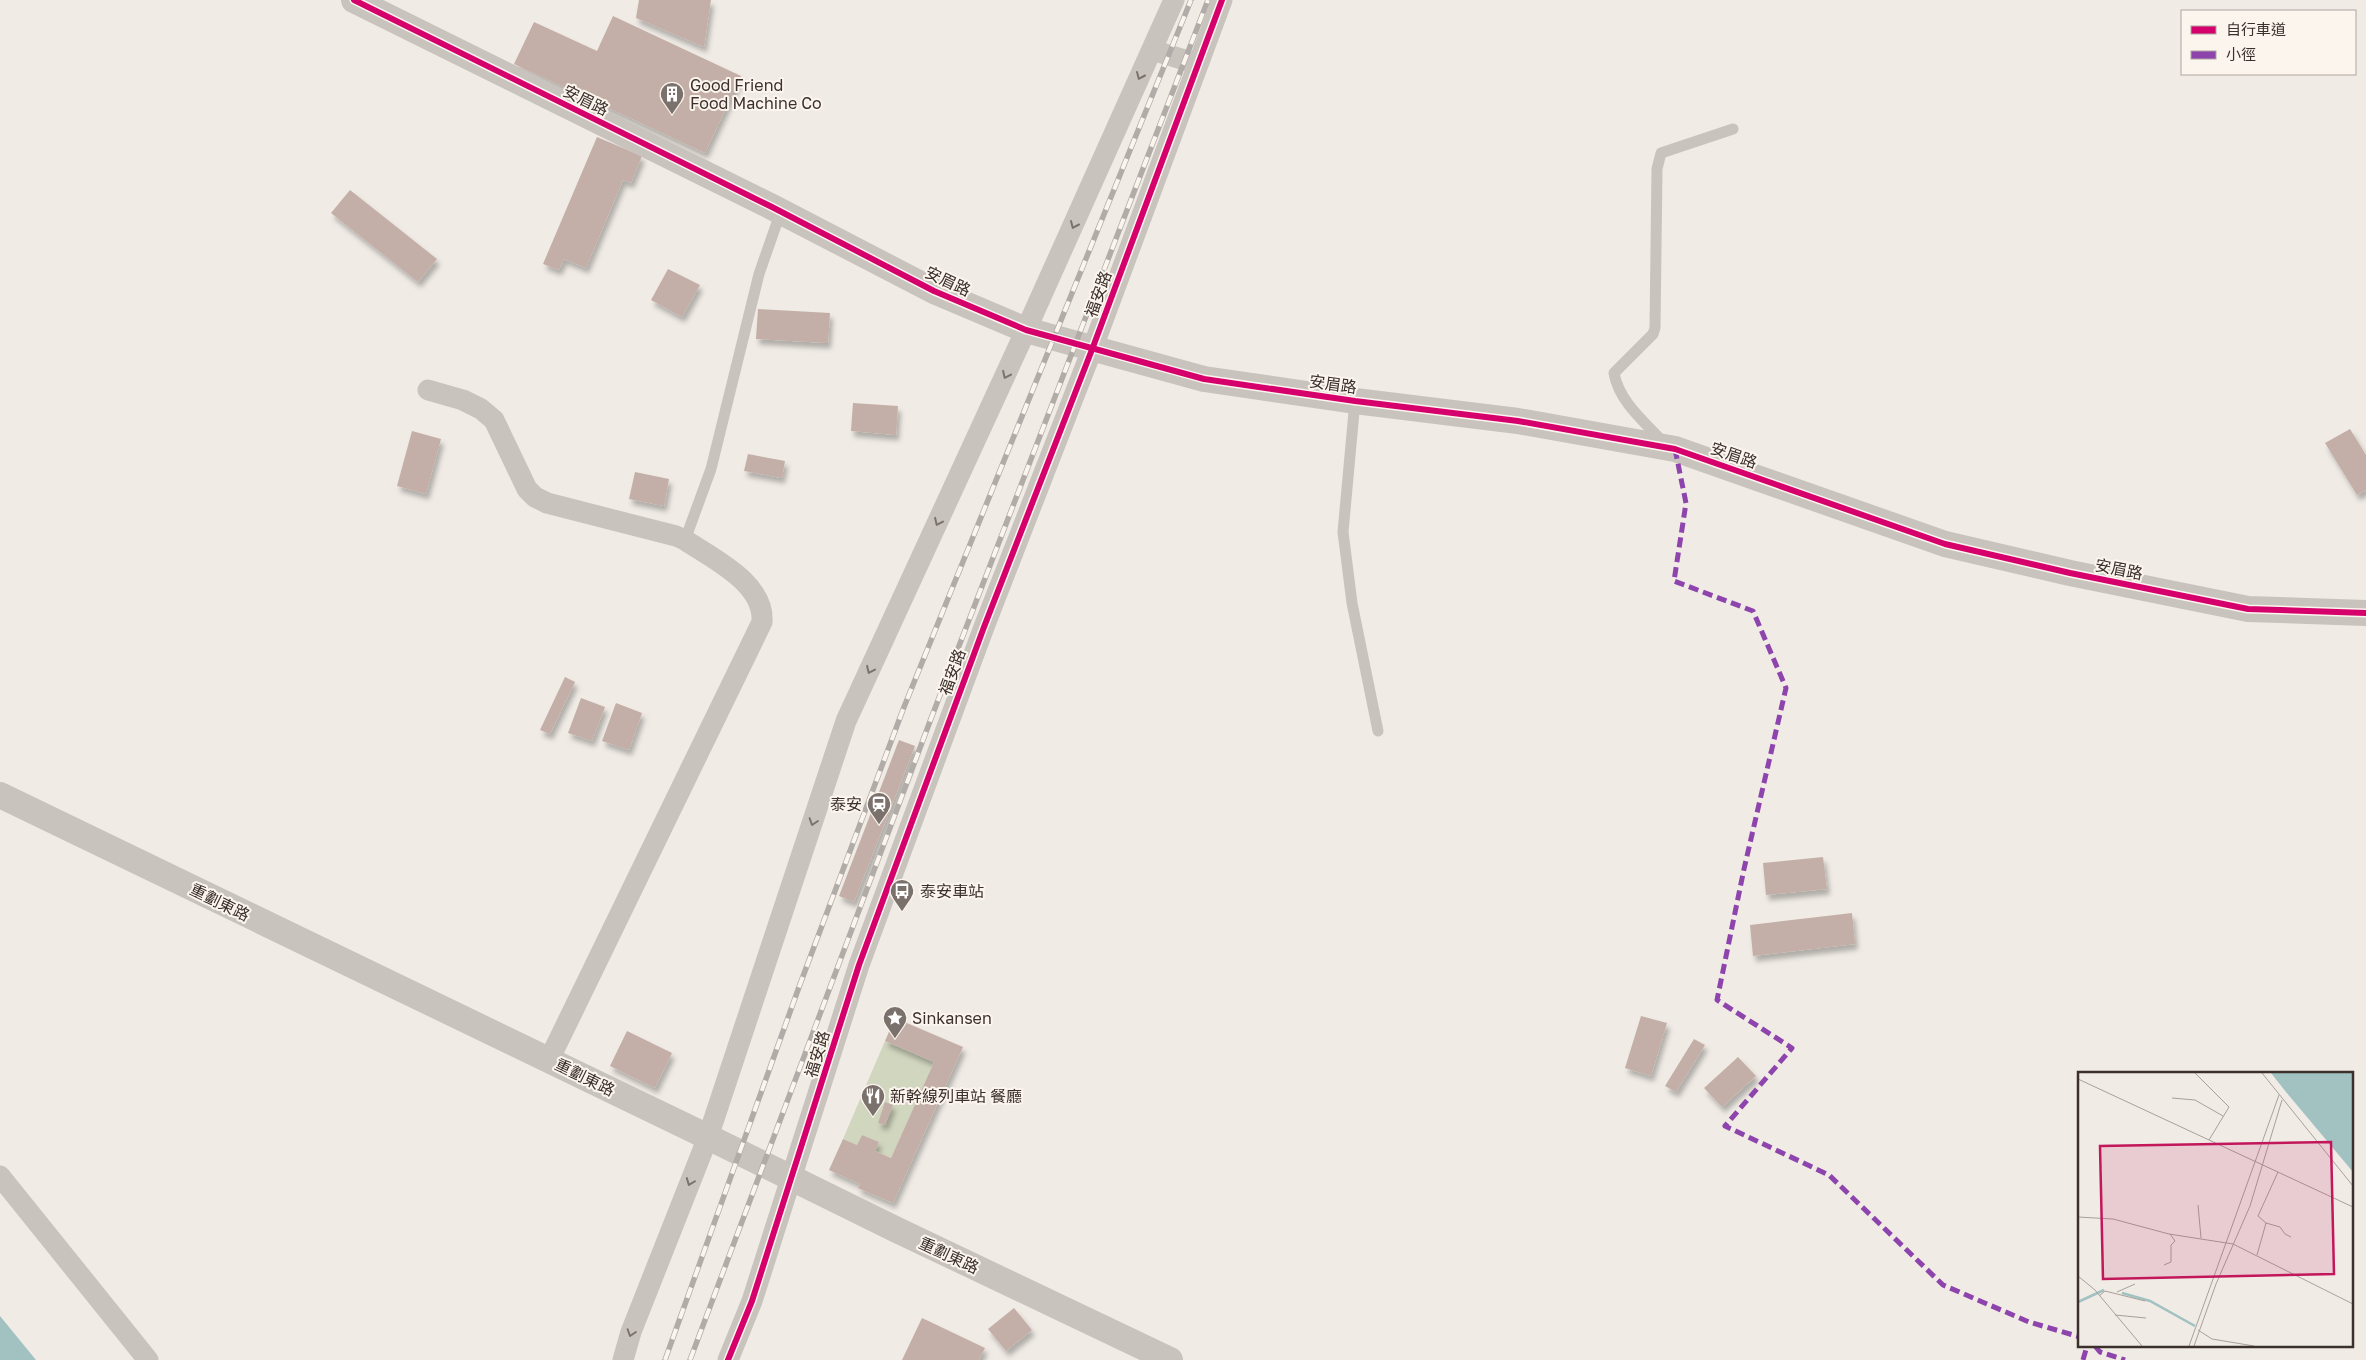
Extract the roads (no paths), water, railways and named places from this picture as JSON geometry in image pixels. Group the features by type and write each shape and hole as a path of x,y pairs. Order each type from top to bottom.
{"street":[{"name":"安眉路","path":"354,0 781,211 934,291 1026,330 1204,379 1355,401 1518,421 1669,448 1945,544 2070,574 2248,609 2366,613"},
{"path":"623,1360 631,1332 708,1136 846,721 1026,330 1174,0"},
{"name":"福安路","path":"728,1360 752,1301 793,1178 859,965 984,627 1093,347 1222,0"},
{"path":"1152,50 1198,64"},
{"path":"428,390 463,400 481,409 494,420 527,489 535,497 547,503 676,536 685,540 739,577 759,601 763,611 762,622 550,1060"},
{"name":"重劃東路","path":"0,795 708,1136 897,1230 1170,1360"},
{"path":"0,1176 148,1360"}],"lane":[{"path":"1669,448 1626,402 1616,387 1614,373 1653,334 1656,328 1657,169 1661,153 1733,129"},
{"path":"685,540 711,469 759,274 781,211"},
{"path":"1355,401 1343,532 1352,603 1378,731"}],"water":[{"path":"0,1316 36,1360 0,1360"}],"railway":[{"path":"665,1360 799,987 904,707 1191,0"},
{"path":"690,1360 932,716 1208,0"}],"place":[{"name":"Good Friend Food Machine Co","path":"672,115"},
{"name":"泰安","path":"879,825"},
{"name":"泰安車站","path":"902,912"},
{"name":"Sinkansen","path":"895,1039"},
{"name":"新幹線列車站 餐廳","path":"873,1117"}]}
